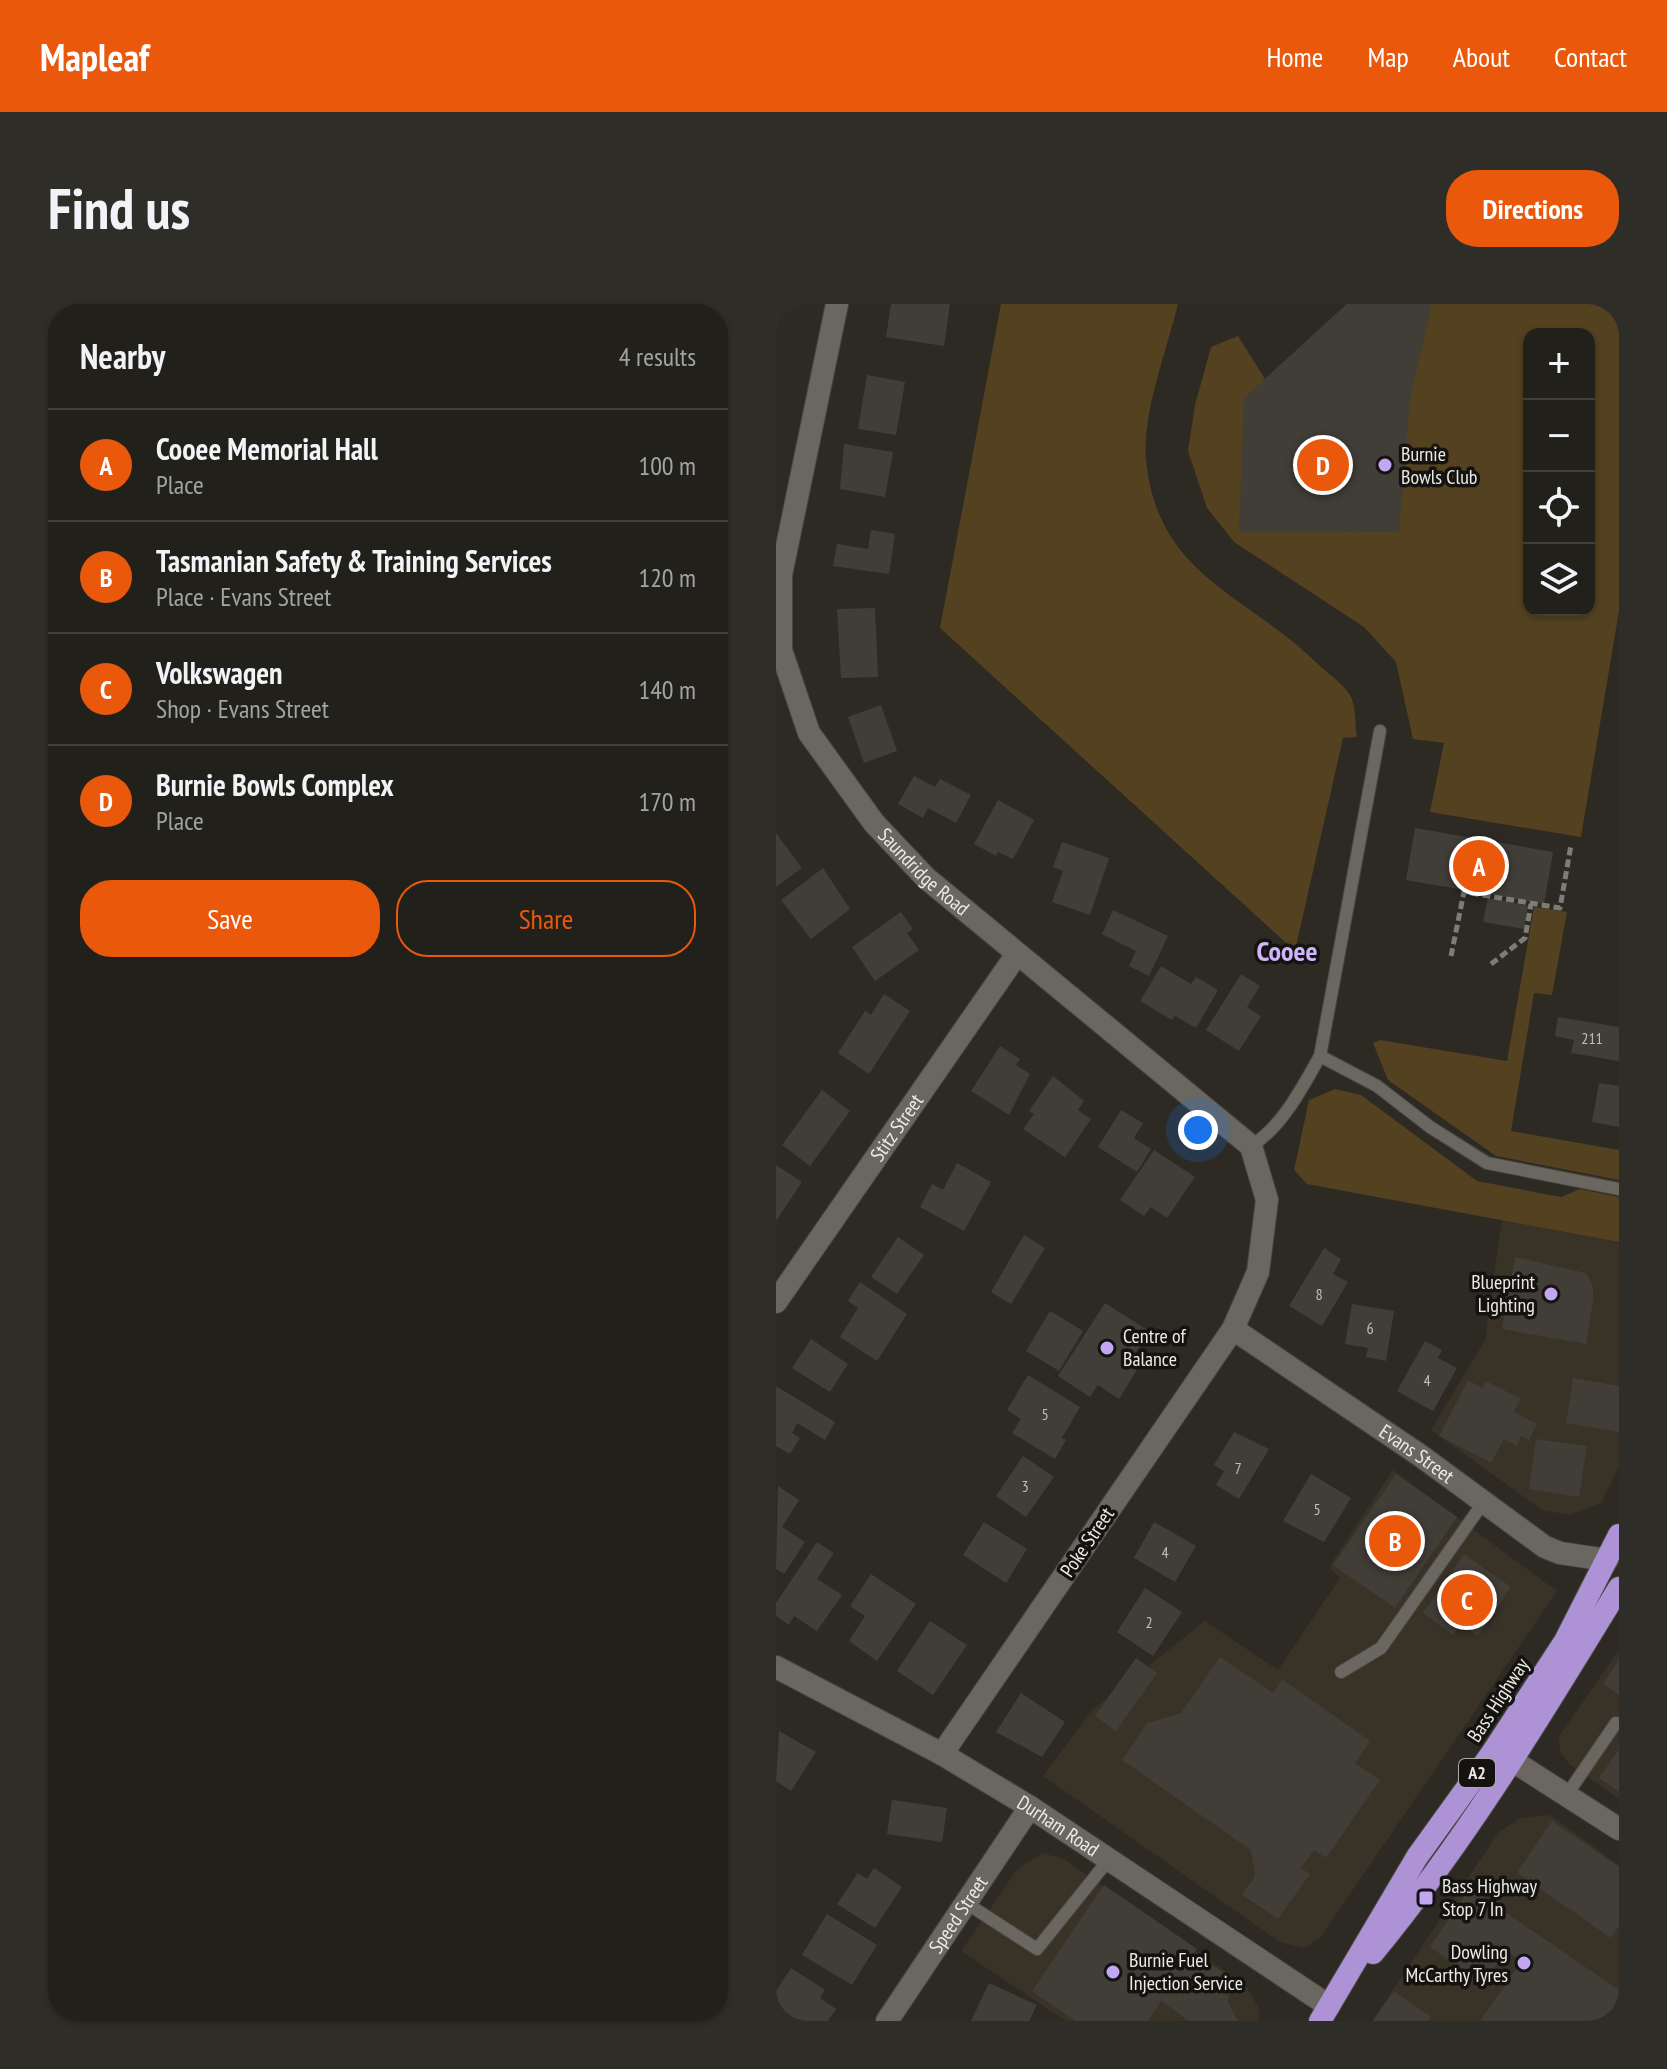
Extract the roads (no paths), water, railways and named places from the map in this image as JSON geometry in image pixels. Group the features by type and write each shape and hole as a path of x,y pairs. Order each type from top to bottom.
{"highway":[{"name":"Bass Highway","path":"1324,2014 1417,1857 1565,1641 1619,1535"},
{"name":"A2","path":"1324,2014 1407,1911 1513,1761 1619,1588"}],"street":[{"name":"Saundridge Road","path":"837,304 781,575 781,650 809,733 874,823 926,878 1251,1146"},
{"name":"Stitz Street","path":"776,1302 1017,954"},
{"path":"1233,1329 1258,1272 1267,1200 1251,1146"},
{"name":"Evans Street","path":"1233,1329 1421,1456 1545,1547 1560,1553 1607,1560"},
{"name":"Poke Street","path":"942,1754 1233,1329"},
{"name":"Durham Road","path":"776,1667 942,1754 1030,1807 1110,1858 1324,2014"},
{"path":"1513,1761 1568,1793 1619,1829"},
{"name":"Speed Street","path":"887,2021 1030,1807"}],"lane":[{"path":"1251,1146 1274,1125 1302,1089 1320,1056 1380,731"},
{"path":"1320,1056 1377,1086 1430,1127 1487,1163 1619,1189"},
{"path":"1341,1672 1381,1648 1483,1503"},
{"path":"1568,1793 1616,1723"},
{"path":"966,1903 1037,1949 1110,1858"}],"place":[{"name":"Burnie Bowls Complex","path":"1323,465"},
{"name":"Burnie Bowls Club","path":"1385,465"},
{"name":"Cooee Memorial Hall","path":"1479,866"},
{"name":"Blueprint Lighting","path":"1551,1294"},
{"name":"Centre of Balance","path":"1107,1348"},
{"name":"Tasmanian Safety & Training Services","path":"1395,1541"},
{"name":"Volkswagen","path":"1467,1600"},
{"name":"Bass Highway Stop 7 In","path":"1426,1898"},
{"name":"Dowling McCarthy Tyres","path":"1524,1963"},
{"name":"Burnie Fuel Injection Service","path":"1113,1972"}],"district":[{"name":"Cooee","path":"1287,951"}]}
